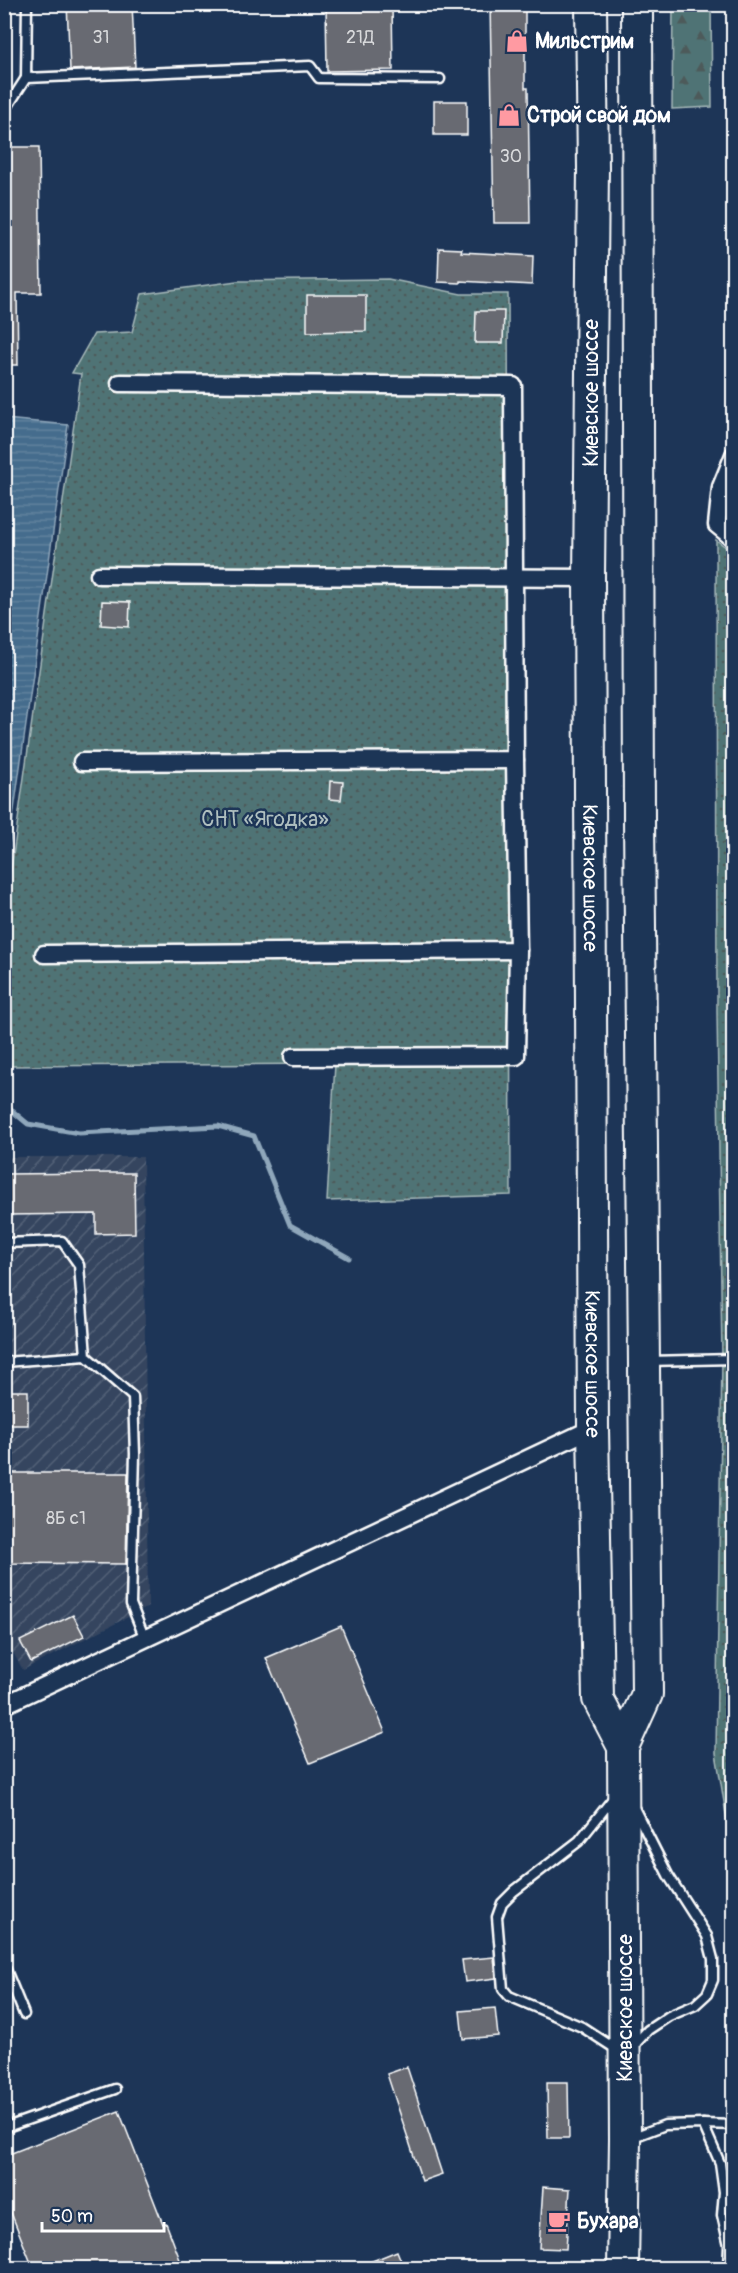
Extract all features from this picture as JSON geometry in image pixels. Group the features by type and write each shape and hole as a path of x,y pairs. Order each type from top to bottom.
{"highway":[{"name":"Киевское шоссе","path":"591,4 589,578 593,1428 598,1699 623,1747"},
{"name":"Киевское шоссе","path":"622,2268 625,2140 623,1747 647,1694 639,771 637,4"}],"street":[{"path":"120,383 513,386 518,950 516,1056 293,1057"},
{"path":"734,455 721,487 717,525 734,539"},
{"path":"99,575 589,578"},
{"path":"82,762 515,760"},
{"path":"44,954 518,950"},
{"path":"4,1705 593,1428"}],"lane":[{"path":"4,112 26,78 27,4"},
{"path":"26,78 309,66 320,78 440,78"},
{"path":"4,1243 62,1241 79,1265 86,1356"},
{"path":"4,1362 86,1356 133,1396 135,1454 131,1604 145,1639"},
{"path":"644,1361 734,1359"},
{"path":"623,1786 668,1875 707,1936 713,1959 713,1980 707,1994 694,2005 669,2016 648,2030 625,2055 582,2027 508,1996 503,1989 497,1917 502,1903 514,1891 579,1841 623,1786"},
{"path":"4,1965 24,2014"},
{"path":"4,2128 115,2089"},
{"path":"703,2124 720,2163 724,2192 722,2215 729,2245 728,2268"},
{"path":"625,2140 665,2125 734,2125"}],"shaded area":[{"path":"4,419 68,425 5,874"},
{"path":"4,1157 143,1157 148,1607 23,1670 4,1637"}],"green space":[{"path":"673,5 711,5 712,107 672,109"},
{"name":"СНТ «Ягодка»","path":"388,279 461,294 508,294 511,1195 327,1201 335,1064 5,1066 5,912 81,374 72,373 94,334 132,332 142,294 237,281"},
{"path":"716,540 734,553 733,1840 730,1839 716,1753 722,1359 717,1012"}],"building":[{"path":"67,4 132,4 135,67 70,70"},
{"path":"326,4 392,4 393,70 327,71"},
{"path":"490,4 525,4 525,88 528,88 530,223 494,223"},
{"path":"434,101 467,101 467,135 434,135"},
{"path":"4,147 39,147 41,293 17,293 18,365 4,365"},
{"path":"439,248 462,249 461,252 533,256 532,285 438,282"},
{"path":"307,295 366,295 366,331 307,332"},
{"path":"476,311 504,311 503,343 475,343"},
{"path":"102,601 130,602 129,627 101,625"},
{"path":"330,781 343,782 341,800 329,799"},
{"path":"134,1173 135,1233 96,1234 96,1214 4,1215 4,1174"},
{"path":"4,1391 28,1391 28,1425 4,1425"},
{"path":"4,1473 128,1473 126,1564 4,1563"},
{"path":"73,1615 84,1636 31,1662 20,1641"},
{"path":"341,1626 385,1732 310,1763 266,1658"},
{"path":"494,1957 496,1978 465,1982 462,1960"},
{"path":"495,2008 498,2036 463,2039 460,2011"},
{"path":"407,2067 442,2174 422,2181 387,2074"},
{"path":"547,2082 568,2082 569,2138 548,2138"},
{"path":"119,2111 163,2224 166,2223 182,2265 173,2268 33,2268 4,2195 4,2156"},
{"path":"543,2187 570,2189 566,2249 539,2248"},
{"path":"397,2251 404,2268 355,2268"}],"waterway":[{"path":"4,1104 28,1124 79,1133 218,1126 254,1136 290,1225 349,1258"}],"place":[{"name":"Мильстрим","path":"517,41"},
{"name":"Строй свой дом","path":"509,115"},
{"name":"Бухара","path":"559,2221"}]}
